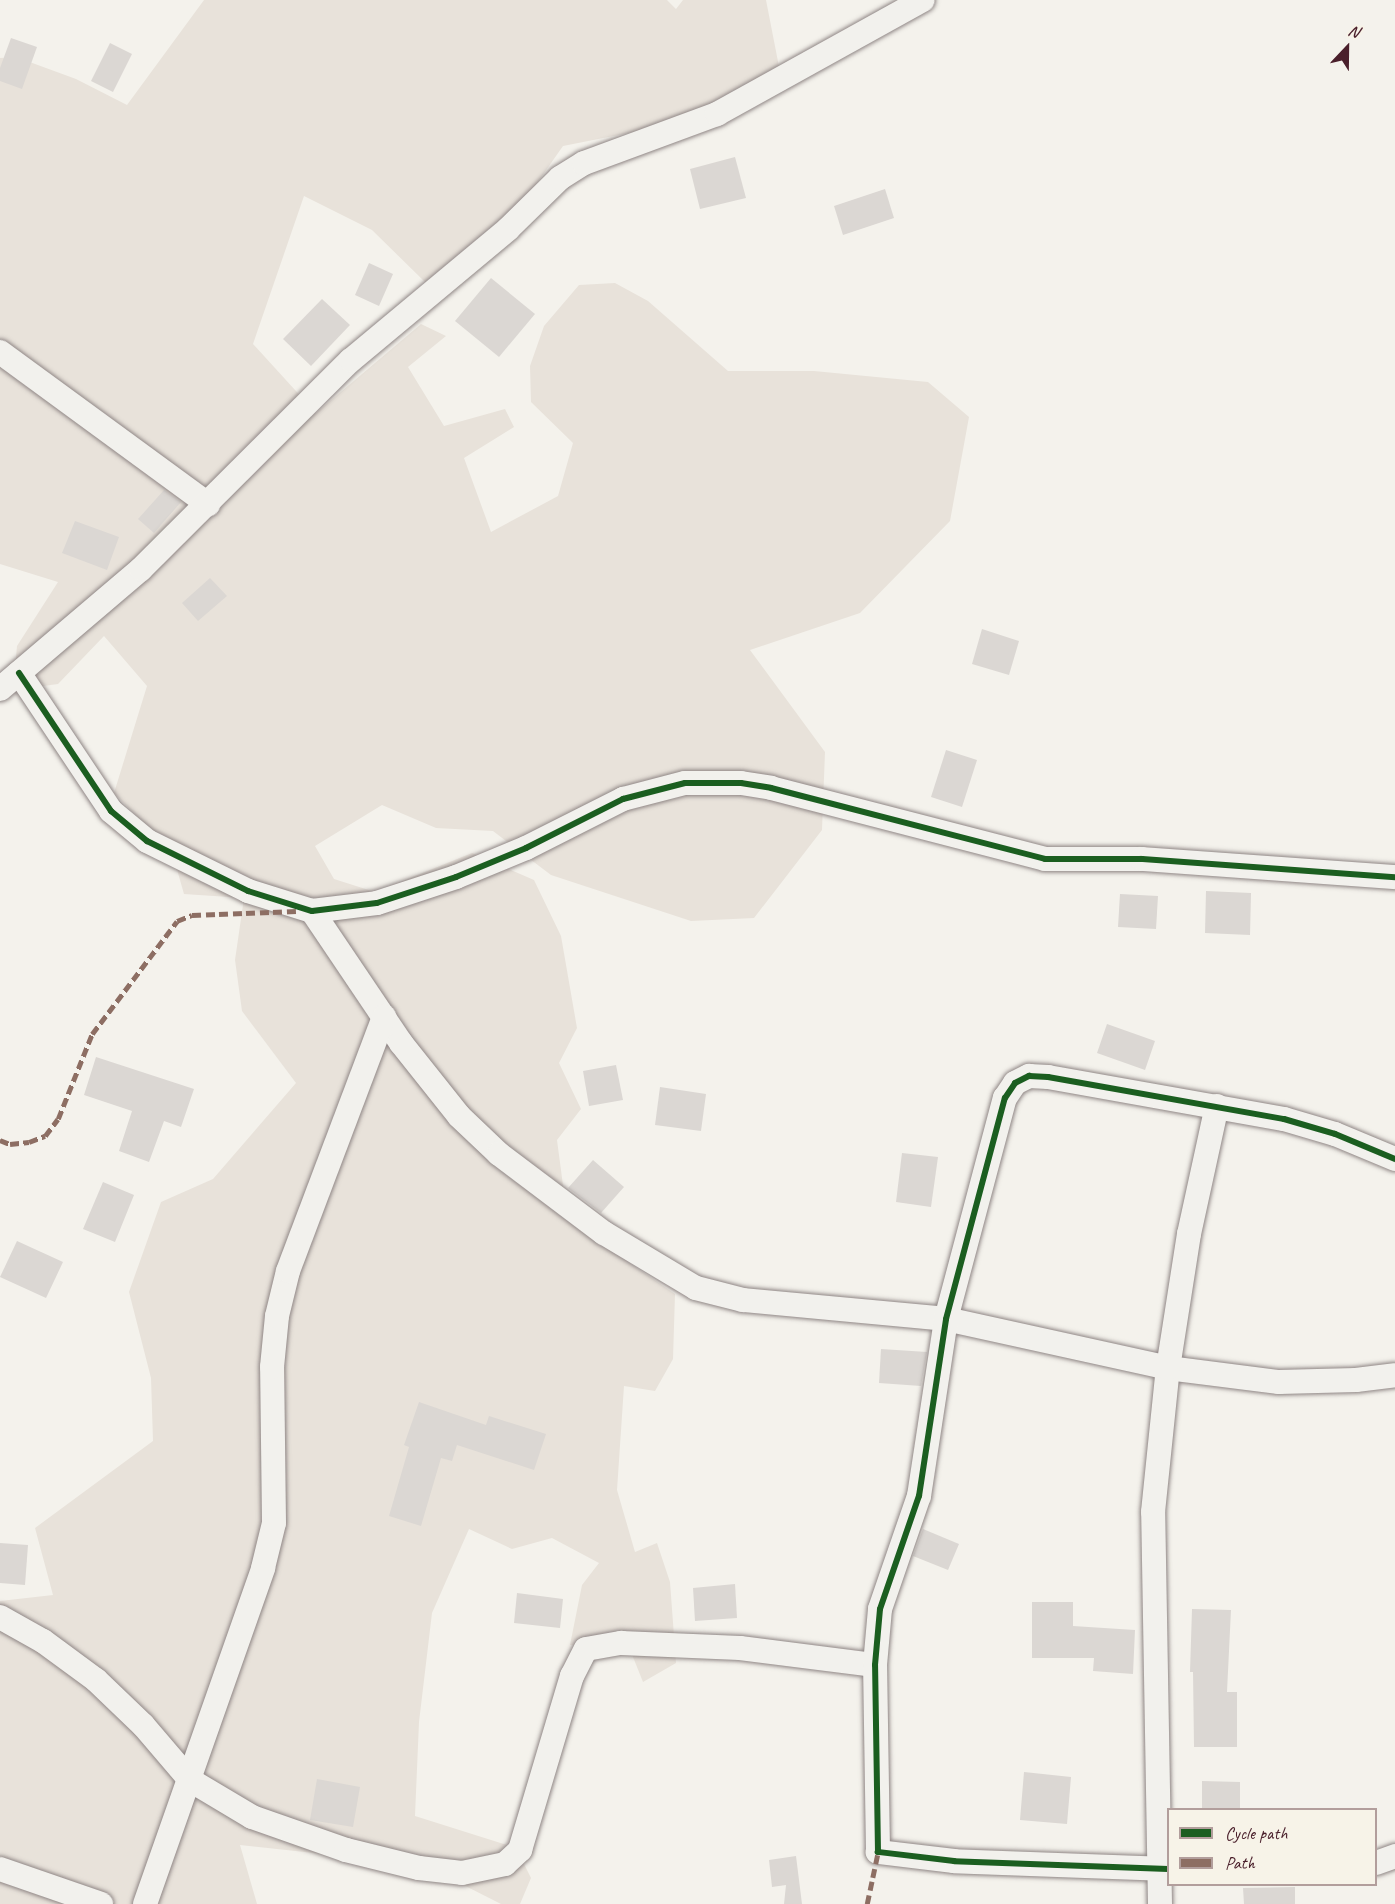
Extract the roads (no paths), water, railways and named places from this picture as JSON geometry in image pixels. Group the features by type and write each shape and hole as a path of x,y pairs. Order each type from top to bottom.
{"street":[{"path":"0,689 141,568 351,360 508,229 560,178 584,163 717,114 923,0"},
{"path":"0,352 208,504"},
{"path":"19,673 111,811 147,841 248,891 312,911 376,903 456,877 526,848 623,799 685,783 741,783 771,788 1045,860 1142,860 1395,877"},
{"path":"312,911 384,1017 459,1116 499,1154 660,1270 696,1288 743,1300 946,1319 1168,1368 1279,1382 1356,1380 1395,1375"},
{"path":"145,1904 262,1568 274,1523 272,1366 277,1316 288,1272 384,1017"},
{"path":"1164,1869 954,1861 878,1852 875,1665 886,1585 919,1496 946,1319 1005,1098 1015,1083 1029,1076 1048,1077 1217,1106 1310,1126 1395,1159"},
{"path":"1160,1904 1164,1869 1154,1512 1168,1368 1190,1234 1217,1106"},
{"path":"0,1617 43,1641 96,1680 143,1725 190,1780 252,1817 346,1851 419,1869 483,1872 505,1864 520,1850 572,1676 586,1649 621,1643 740,1648 875,1665"},
{"path":"1377,1863 1395,1856"},
{"path":"0,1869 101,1904"}]}
